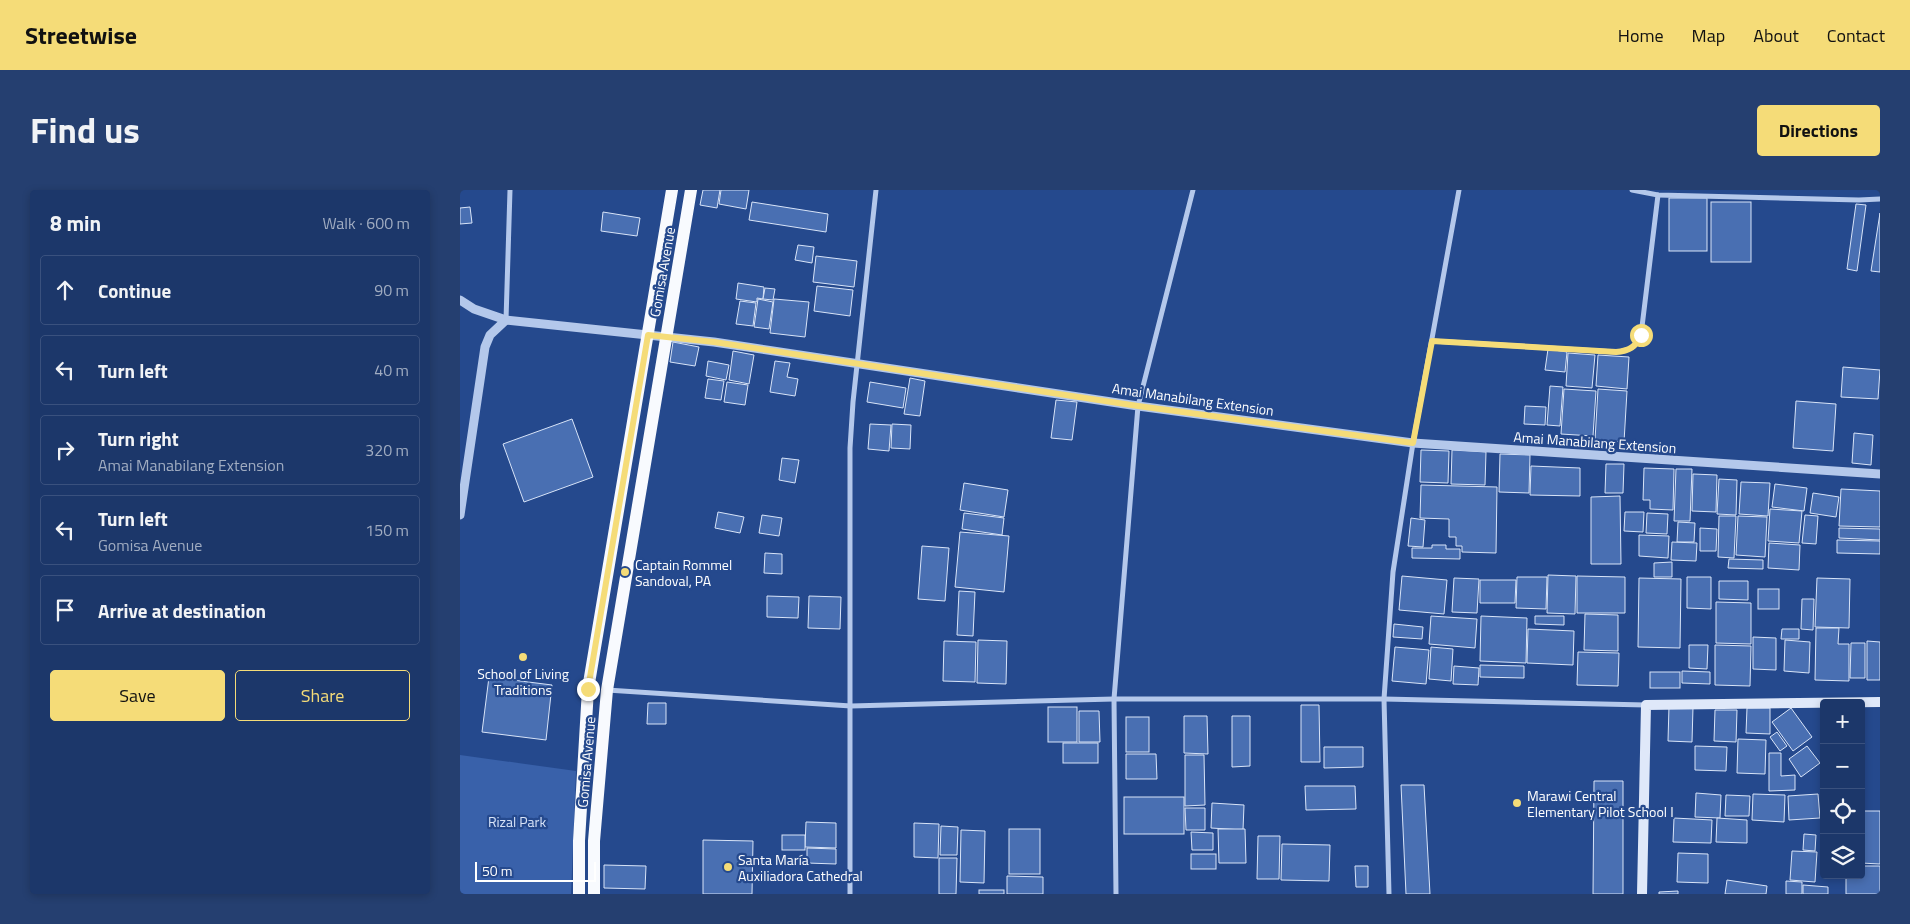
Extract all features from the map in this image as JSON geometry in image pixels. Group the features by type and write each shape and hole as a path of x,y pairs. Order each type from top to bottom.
{"main road":[{"name":"Gomisa Avenue","path":"579,894 579,841 588,689 672,190"},
{"name":"Gomisa Avenue","path":"594,894 594,841 607,690 691,190"},
{"path":"1642,894 1646,705 1880,702"}],"street":[{"path":"460,515 485,347 490,335 506,320 510,190"},
{"path":"850,894 850,448 876,190"},
{"path":"1116,894 1114,699 1138,406 1193,190"},
{"path":"1389,894 1384,699 1393,572 1413,443 1459,190"},
{"path":"1632,190 1658,195 1880,199"},
{"path":"1432,341 1616,352 1634,347 1641,335 1658,195"},
{"name":"Amai Manabilang Extension","path":"460,300 474,309 506,320 724,343 1138,406 1413,443 1880,474"},
{"path":"607,690 851,706 1114,699 1384,699 1646,705"}],"green space":[{"name":"Rizal Park","path":"460,755 576,771 571,894 460,894"}],"building":[{"path":"703,190 720,190 717,208 700,205"},
{"path":"721,190 749,190 746,209 719,204"},
{"path":"1669,198 1707,198 1707,251 1669,251"},
{"path":"752,202 828,214 826,232 749,220"},
{"path":"1711,202 1751,202 1751,262 1711,262"},
{"path":"1856,204 1866,205 1857,271 1847,269"},
{"path":"470,207 472,223 460,224 460,208"},
{"path":"603,212 640,218 637,236 601,231"},
{"path":"1880,213 1880,272 1871,271"},
{"path":"798,245 814,247 812,263 795,260"},
{"path":"816,256 857,261 854,287 813,282"},
{"path":"738,283 764,287 763,299 757,298 757,302 736,299"},
{"path":"817,286 853,290 850,316 814,311"},
{"path":"765,288 775,289 773,300 763,299"},
{"path":"758,299 773,302 769,329 754,327"},
{"path":"774,299 809,302 805,337 770,333"},
{"path":"740,301 756,303 753,326 736,324"},
{"path":"673,342 699,347 695,366 670,362"},
{"path":"1548,349 1567,352 1565,372 1545,370"},
{"path":"733,351 754,355 749,384 729,380"},
{"path":"1568,353 1595,355 1592,388 1566,386"},
{"path":"1598,355 1629,357 1627,389 1596,386"},
{"path":"708,361 729,365 726,380 706,376"},
{"path":"775,361 790,363 787,377 798,379 795,396 770,392"},
{"path":"1843,367 1880,370 1878,399 1841,397"},
{"path":"910,378 925,381 920,416 904,414"},
{"path":"708,379 724,381 721,400 705,398"},
{"path":"727,382 748,385 745,405 724,402"},
{"path":"870,382 906,388 903,408 867,402"},
{"path":"1550,386 1563,387 1560,426 1547,425"},
{"path":"1564,389 1596,391 1593,436 1561,434"},
{"path":"1598,389 1627,391 1624,442 1595,440"},
{"path":"1056,400 1077,402 1072,440 1051,438"},
{"path":"1796,401 1836,404 1833,451 1793,448"},
{"path":"1525,406 1546,407 1545,425 1524,424"},
{"path":"572,419 593,477 524,502 503,444"},
{"path":"870,424 891,425 889,451 868,449"},
{"path":"892,424 911,425 910,449 891,448"},
{"path":"1854,433 1873,435 1871,465 1852,463"},
{"path":"1421,450 1449,451 1448,483 1420,482"},
{"path":"1452,450 1486,452 1485,485 1451,484"},
{"path":"1500,454 1530,455 1529,493 1499,492"},
{"path":"782,458 799,460 795,483 779,480"},
{"path":"1606,464 1624,464 1623,493 1605,493"},
{"path":"1531,466 1580,468 1580,496 1530,495"},
{"path":"1644,468 1674,469 1673,510 1650,509 1650,500 1643,500"},
{"path":"1676,469 1692,469 1690,521 1674,521"},
{"path":"1693,474 1717,475 1716,512 1692,511"},
{"path":"1719,479 1737,480 1736,515 1717,514"},
{"path":"1741,482 1770,483 1768,516 1739,514"},
{"path":"964,483 1008,490 1004,517 960,510"},
{"path":"1775,484 1807,488 1804,511 1772,507"},
{"path":"1421,485 1497,487 1496,553 1462,552 1462,546 1456,546 1456,537 1449,537 1449,519 1420,518"},
{"path":"1841,489 1880,491 1880,527 1839,526"},
{"path":"1813,493 1839,497 1836,517 1810,513"},
{"path":"1620,496 1621,564 1591,564 1591,497"},
{"path":"1770,509 1802,511 1799,543 1768,541"},
{"path":"718,512 744,517 740,533 715,528"},
{"path":"1625,512 1644,512 1643,532 1624,531"},
{"path":"964,513 1004,518 1002,535 962,529"},
{"path":"1647,513 1668,514 1667,534 1646,533"},
{"path":"762,515 782,518 779,536 759,533"},
{"path":"1805,515 1818,516 1816,544 1802,543"},
{"path":"1719,516 1736,516 1734,558 1718,557"},
{"path":"1738,516 1767,517 1765,557 1736,555"},
{"path":"1411,518 1425,520 1423,547 1408,546"},
{"path":"1678,522 1695,523 1694,542 1677,542"},
{"path":"1700,528 1717,529 1716,551 1700,551"},
{"path":"1839,528 1880,529 1880,540 1839,538"},
{"path":"960,532 1009,536 1004,592 955,587"},
{"path":"1639,535 1669,536 1668,558 1639,556"},
{"path":"1837,540 1880,541 1880,554 1837,553"},
{"path":"1672,542 1697,543 1696,561 1671,560"},
{"path":"1769,543 1800,545 1799,570 1768,568"},
{"path":"1432,545 1446,545 1446,549 1460,549 1460,559 1412,558 1412,548 1432,548"},
{"path":"922,546 949,548 945,601 918,599"},
{"path":"765,553 782,554 782,574 764,573"},
{"path":"1729,559 1763,560 1763,569 1728,568"},
{"path":"1672,562 1672,577 1654,577 1654,563"},
{"path":"1548,575 1576,576 1575,614 1547,613"},
{"path":"1402,576 1447,580 1444,614 1399,610"},
{"path":"1577,576 1625,577 1625,613 1577,613"},
{"path":"1517,577 1547,577 1546,609 1516,608"},
{"path":"1687,577 1711,577 1711,609 1687,608"},
{"path":"1454,578 1479,579 1477,613 1452,612"},
{"path":"1639,578 1681,579 1680,648 1638,647"},
{"path":"1817,578 1850,579 1849,628 1815,627"},
{"path":"1480,580 1516,580 1515,603 1480,603"},
{"path":"1719,581 1748,581 1748,600 1719,599"},
{"path":"1758,589 1779,589 1779,609 1758,609"},
{"path":"959,591 975,592 973,636 957,635"},
{"path":"767,596 799,597 798,618 767,617"},
{"path":"809,596 841,597 840,629 808,628"},
{"path":"1802,599 1814,599 1813,630 1801,629"},
{"path":"1716,602 1751,603 1751,644 1716,643"},
{"path":"1585,614 1618,615 1618,651 1584,650"},
{"path":"1431,616 1477,619 1475,648 1429,644"},
{"path":"1481,616 1527,618 1526,663 1480,661"},
{"path":"1535,616 1564,616 1564,625 1535,624"},
{"path":"1394,624 1423,627 1422,639 1393,637"},
{"path":"1816,628 1839,628 1838,644 1849,644 1849,681 1815,680"},
{"path":"1528,629 1574,631 1573,665 1527,663"},
{"path":"1782,629 1799,629 1799,639 1781,639"},
{"path":"1753,637 1776,638 1776,670 1753,669"},
{"path":"978,640 1007,641 1006,684 977,683"},
{"path":"1785,640 1810,642 1809,673 1784,671"},
{"path":"944,641 976,642 975,682 943,681"},
{"path":"1867,641 1880,642 1880,680 1867,680"},
{"path":"1851,643 1865,643 1865,678 1850,678"},
{"path":"1689,645 1708,645 1707,669 1689,668"},
{"path":"1715,645 1751,646 1750,686 1715,685"},
{"path":"1395,647 1429,650 1426,684 1392,681"},
{"path":"1431,647 1453,649 1451,681 1429,679"},
{"path":"1578,652 1619,653 1618,686 1577,685"},
{"path":"1480,665 1524,666 1524,678 1480,677"},
{"path":"1454,666 1479,668 1478,685 1453,684"},
{"path":"1682,671 1710,672 1710,684 1682,683"},
{"path":"1650,672 1680,672 1680,688 1650,688"},
{"path":"489,677 552,685 546,740 482,732"},
{"path":"648,703 666,703 666,724 647,724"},
{"path":"1301,705 1319,705 1320,762 1301,762"},
{"path":"1669,706 1693,707 1692,742 1668,741"},
{"path":"1048,707 1077,707 1077,742 1048,742"},
{"path":"1747,708 1770,708 1770,734 1746,733"},
{"path":"1791,708 1812,737 1793,751 1772,722"},
{"path":"1715,710 1737,710 1736,742 1714,741"},
{"path":"1079,711 1099,711 1100,742 1079,742"},
{"path":"1184,716 1207,716 1208,754 1184,753"},
{"path":"1232,716 1250,716 1250,766 1232,767"},
{"path":"1126,717 1149,717 1149,752 1126,752"},
{"path":"1777,732 1787,746 1780,751 1770,737"},
{"path":"1738,739 1766,740 1765,774 1737,773"},
{"path":"1063,743 1098,743 1098,763 1063,763"},
{"path":"1695,746 1727,747 1726,771 1695,770"},
{"path":"1807,746 1820,763 1801,777 1789,759"},
{"path":"1324,747 1363,747 1363,767 1324,768"},
{"path":"1769,753 1781,753 1781,776 1795,775 1795,790 1769,791"},
{"path":"1126,754 1156,754 1157,779 1126,779"},
{"path":"1185,755 1204,755 1205,805 1185,806"},
{"path":"1594,781 1623,781 1623,894 1593,894"},
{"path":"1401,785 1424,785 1430,894 1406,894"},
{"path":"1305,786 1355,786 1356,809 1306,810"},
{"path":"1696,793 1721,795 1720,818 1695,817"},
{"path":"1753,794 1785,795 1784,822 1752,820"},
{"path":"1818,794 1820,818 1789,820 1788,796"},
{"path":"1726,795 1750,796 1749,816 1725,816"},
{"path":"1124,797 1184,797 1184,834 1124,834"},
{"path":"1212,803 1244,805 1243,830 1211,828"},
{"path":"1185,808 1205,808 1205,830 1186,830"},
{"path":"1865,811 1880,811 1880,864 1865,863"},
{"path":"1674,818 1712,820 1711,843 1673,842"},
{"path":"1717,818 1747,820 1747,843 1716,842"},
{"path":"806,822 836,823 836,848 805,847"},
{"path":"914,823 939,824 938,858 914,857"},
{"path":"941,826 958,827 957,855 940,855"},
{"path":"1009,829 1040,829 1040,874 1009,874"},
{"path":"1218,829 1245,829 1246,863 1219,863"},
{"path":"961,830 985,831 984,883 960,882"},
{"path":"1191,832 1213,833 1213,850 1192,850"},
{"path":"1804,834 1816,835 1815,851 1803,850"},
{"path":"782,835 805,835 805,850 782,850"},
{"path":"1258,836 1280,836 1279,879 1257,879"},
{"name":"Santa María Auxiliadora Cathedral","path":"703,840 753,841 752,894 703,894"},
{"path":"1282,844 1330,845 1329,881 1281,880"},
{"path":"807,848 836,849 836,864 807,863"},
{"path":"1792,851 1817,852 1815,882 1790,880"},
{"path":"1678,853 1708,854 1708,883 1677,882"},
{"path":"1191,854 1216,854 1216,869 1191,869"},
{"path":"939,858 957,858 956,894 939,894"},
{"path":"604,865 646,866 645,889 604,888"},
{"path":"1355,866 1368,866 1368,887 1356,887"},
{"path":"1865,866 1880,866 1880,894 1846,894 1846,879 1865,879"},
{"path":"1007,876 1043,877 1043,894 1007,894"},
{"path":"1727,880 1767,886 1766,894 1725,894"},
{"path":"1786,881 1802,882 1802,894 1786,894"},
{"path":"1803,885 1828,887 1828,894 1803,894"},
{"path":"979,890 1004,890 1004,894 979,894"},
{"path":"1678,891 1678,894 1659,894 1659,892"}],"place":[{"name":"Captain Rommel Sandoval, PA","path":"625,572"},
{"name":"School of Living Traditions","path":"523,657"},
{"name":"Marawi Central Elementary Pilot School I","path":"1517,803"},
{"name":"Santa María Auxiliadora Cathedral","path":"728,867"}],"route":[{"path":"588,689 648,335 793,353 1138,406 1413,443 1432,341 1616,352 1634,347 1641,335"}]}
